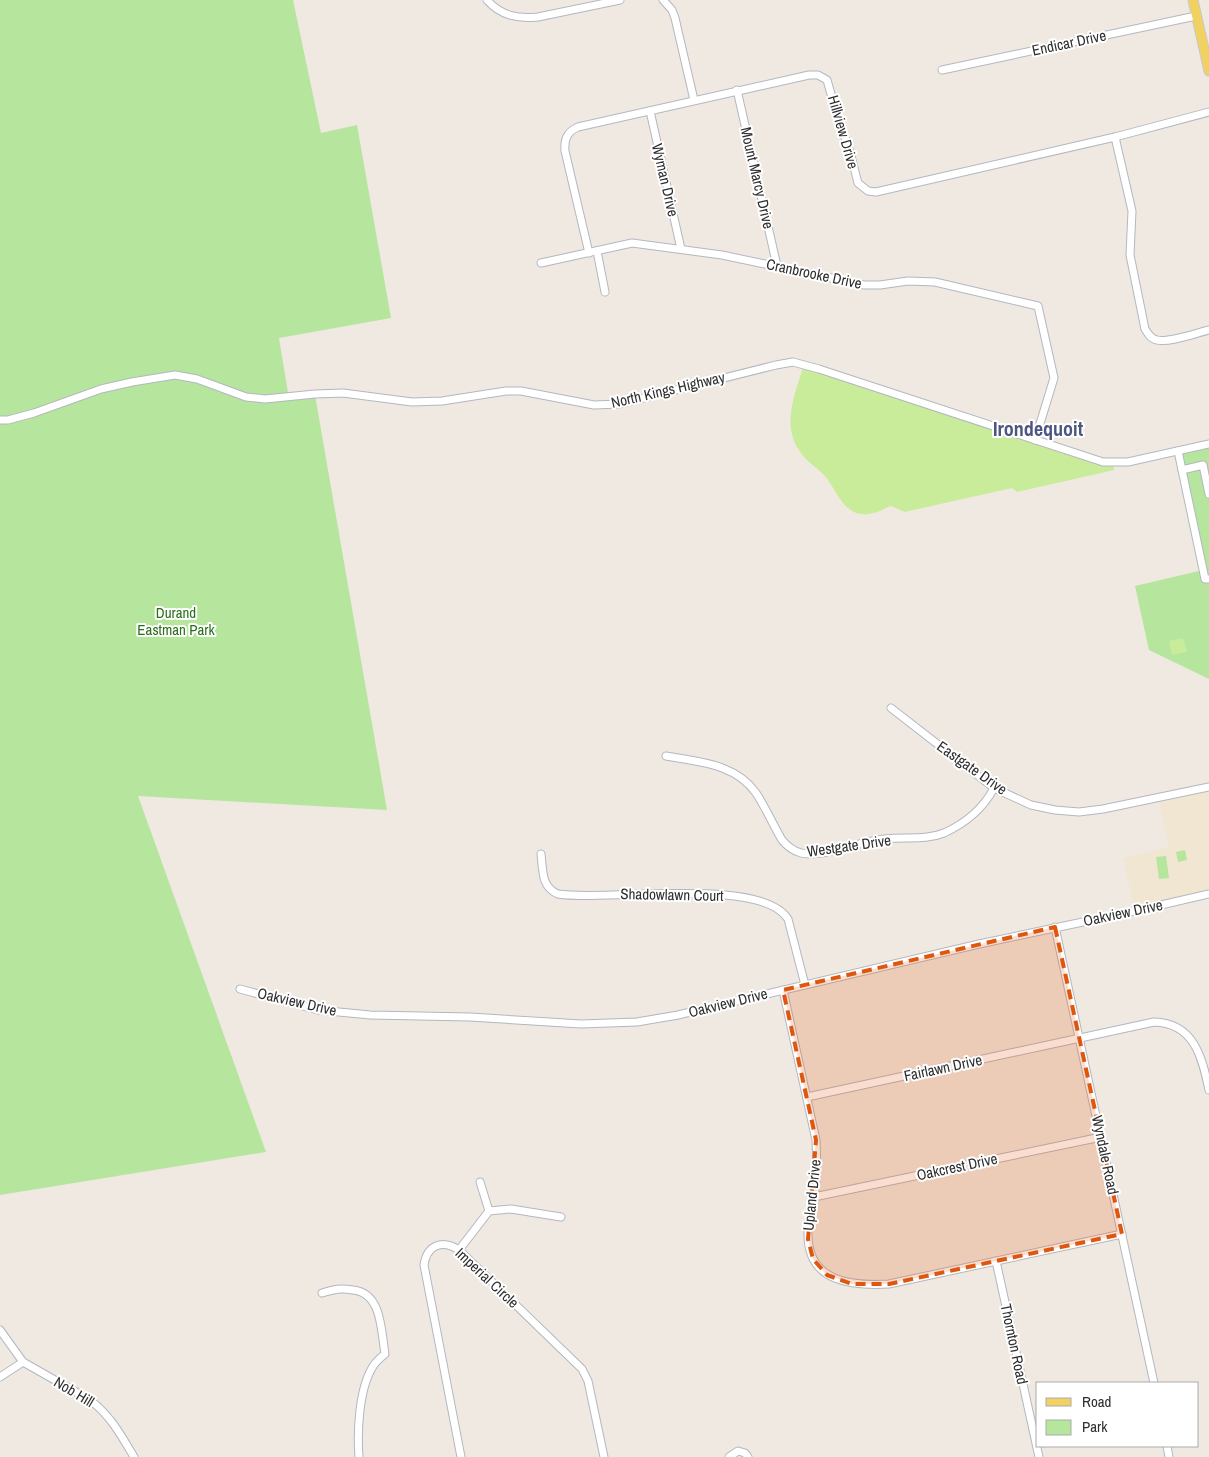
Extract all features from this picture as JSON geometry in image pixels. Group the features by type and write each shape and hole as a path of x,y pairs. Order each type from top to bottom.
{"main road":[{"path":"1193,0 1209,71"}],"street":[{"path":"487,0 492,6 502,12 513,17 525,18 620,0"},
{"path":"663,0 672,10 675,18 694,100"},
{"name":"Endicar Drive","path":"942,70 1196,16"},
{"name":"Hillview Drive","path":"589,253 565,151 566,136 571,130 737,90 809,75 823,77 829,84 836,115 850,152 856,178 862,188 868,191 883,190 1115,137 1209,112"},
{"name":"Mount Marcy Drive","path":"737,90 777,266"},
{"name":"Wyman Drive","path":"650,111 681,249"},
{"path":"1115,137 1132,211 1130,255 1145,329 1152,338 1158,340 1209,330"},
{"name":"Cranbrooke Drive","path":"541,263 632,243 722,254 864,285 880,286 915,281 935,282 1038,306 1054,378 1035,440"},
{"path":"597,251 605,292"},
{"name":"North Kings Highway","path":"0,420 8,420 34,413 100,389 175,376 197,379 246,397 265,399 344,393 412,402 442,401 506,391 521,391 594,406 620,404 776,364 794,362 1096,460 1112,463 1128,462 1209,444"},
{"path":"1178,451 1205,579 1209,578"},
{"path":"1182,470 1203,465 1209,494"},
{"name":"Eastgate Drive","path":"891,708 994,788 1014,798 1037,806 1079,812 1103,809 1209,787"},
{"name":"Westgate Drive","path":"666,756 718,766 736,774 751,786 757,794 782,840 787,846 801,853 819,852 884,839 922,839 932,837 953,829 971,817 986,802 994,788"},
{"name":"Shadowlawn Court","path":"541,854 545,883 552,892 558,894 708,893 760,901 774,906 784,913 788,919 805,985"},
{"name":"Oakview Drive","path":"240,989 331,1012 470,1017 581,1024 637,1022 678,1015 1055,927 1209,894"},
{"name":"Wyndale Road","path":"1055,927 1154,1382"},
{"name":"Upland Drive","path":"783,990 807,1097 816,1150 814,1197 808,1230 809,1249 813,1259 827,1275 836,1280 863,1285 889,1284 1122,1234"},
{"name":"Fairlawn Drive","path":"807,1097 1154,1022 1161,1022 1176,1027 1190,1038 1199,1053 1209,1090"},
{"name":"Oakcrest Drive","path":"814,1197 1101,1137"},
{"path":"480,1182 489,1211"},
{"path":"459,1250 489,1211 511,1210 561,1217"},
{"name":"Imperial Circle","path":"461,1457 424,1265 425,1257 433,1247 447,1245 459,1250 582,1369 588,1381 604,1457"},
{"name":"Thornton Road","path":"996,1260 1038,1457"},
{"path":"322,1292 337,1288 363,1291 369,1296 377,1310 385,1354 372,1367 366,1381 359,1426 359,1457"},
{"name":"Nob Hill","path":"0,1330 23,1362 98,1406 117,1427 134,1457"},
{"path":"0,1377 23,1362"},
{"path":"729,1457 738,1452 745,1453 748,1457"}],"highlighted area":[{"path":"1055,927 1122,1234 889,1284 852,1284 827,1275 813,1259 808,1239 816,1140 783,990"}],"shaded area":[{"path":"1209,787 1209,894 1135,911 1123,858 1169,847 1158,798"}],"green space":[{"name":"Durand Eastman Park","path":"0,0 293,0 321,133 357,125 391,318 279,338 289,399 315,395 387,810 138,796 266,1152 0,1195"},
{"path":"804,365 1114,463 1114,470 1017,492 1012,488 905,512 891,506 873,513 856,513 844,504 826,477 805,458 794,440 791,429 792,408"},
{"path":"1209,445 1209,679 1149,650 1135,586 1203,570 1177,452"},
{"path":"1183,638 1187,652 1172,655 1169,641"},
{"path":"1185,850 1187,860 1178,862 1176,852"},
{"path":"1166,856 1169,878 1159,879 1156,857"}],"district":[{"name":"Irondequoit","path":"1038,429"}]}
